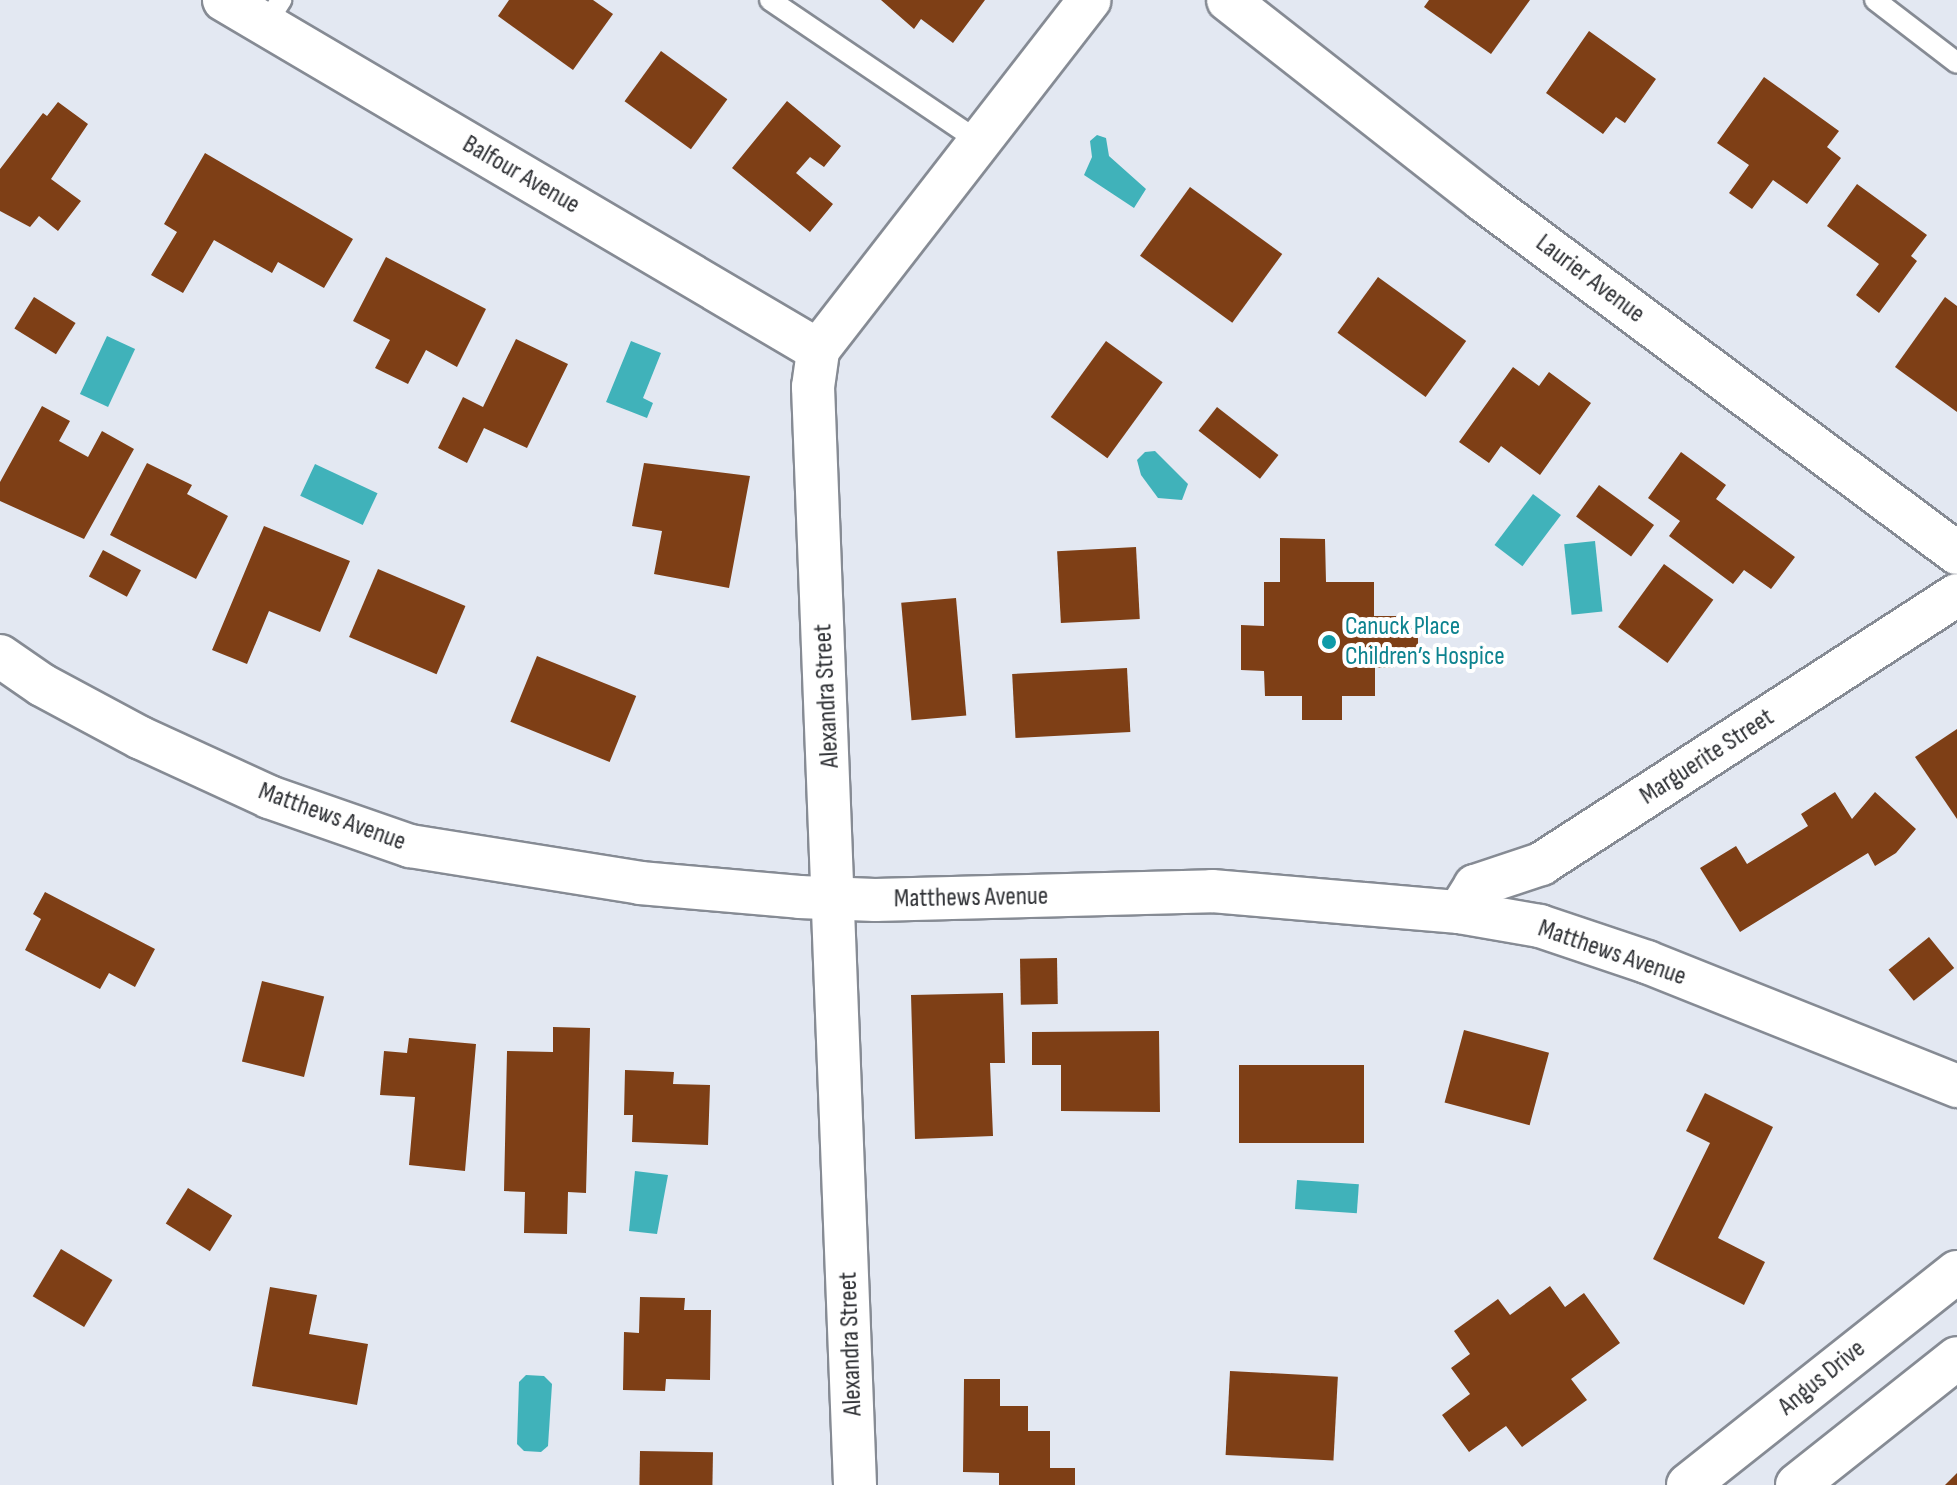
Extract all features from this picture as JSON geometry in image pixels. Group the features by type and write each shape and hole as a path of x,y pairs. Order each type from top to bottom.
{"street":[{"name":"Balfour Avenue","path":"224,0 273,13 818,350"},
{"path":"818,350 1089,0"},
{"name":"Laurier Avenue","path":"1228,0 1483,200 1957,553"},
{"name":"Alexandra Street","path":"818,350 813,387 836,898 855,1485"},
{"name":"Marguerite Street","path":"1459,912 1475,886 1541,864 1957,595"},
{"name":"Matthews Avenue","path":"0,656 42,685 155,745 269,797 410,846 640,883 836,898 1212,891 1459,912 1540,926 1647,962 1957,1086"},
{"name":"Angus Drive","path":"1688,1485 1957,1272"},
{"path":"1797,1485 1957,1358"}],"lane":[{"path":"770,0 980,142"},
{"path":"1875,0 1957,63"}],"water":[{"path":"1097,135 1106,138 1109,156 1146,189 1134,208 1084,175 1092,157 1090,141"},
{"path":"107,336 135,349 108,407 80,394"},
{"path":"631,341 661,353 643,398 653,403 647,418 606,402"},
{"path":"1155,451 1188,484 1182,500 1158,498 1141,475 1137,460 1145,452"},
{"path":"315,464 378,493 363,525 300,496"},
{"path":"1533,494 1561,515 1522,566 1494,545"},
{"path":"1595,541 1602,612 1572,615 1564,544"},
{"path":"635,1171 668,1175 657,1234 629,1231"},
{"path":"1297,1180 1359,1184 1357,1213 1295,1209"},
{"path":"526,1375 544,1376 552,1384 548,1446 541,1452 524,1451 517,1444 519,1382"}],"building":[{"path":"509,0 593,0 613,14 573,70 498,16"},
{"path":"881,0 985,0 953,43 921,19 914,29"},
{"path":"1429,0 1530,0 1491,54 1424,7"},
{"path":"1589,31 1656,79 1625,123 1616,117 1603,134 1546,93"},
{"path":"661,51 727,99 691,149 625,101"},
{"path":"1764,77 1839,131 1827,147 1841,158 1807,204 1773,180 1752,209 1729,193 1749,165 1717,143"},
{"path":"787,101 841,146 824,167 810,157 796,173 833,204 810,232 732,168"},
{"path":"58,102 88,124 51,179 81,201 58,231 39,216 30,227 0,211 0,169 43,113 47,116"},
{"path":"205,153 353,239 324,288 278,262 272,273 214,240 183,293 151,275 177,232 164,224"},
{"path":"1857,184 1927,235 1911,256 1917,261 1879,313 1856,295 1879,264 1827,226"},
{"path":"1190,187 1282,254 1232,323 1140,256"},
{"path":"386,257 486,309 457,367 426,350 408,384 375,368 390,340 353,321"},
{"path":"1378,277 1466,341 1426,397 1337,333"},
{"path":"34,297 76,323 56,354 14,328"},
{"path":"1945,297 1957,306 1957,412 1895,367"},
{"path":"516,339 568,364 527,448 484,428 467,463 438,448 463,397 483,407"},
{"path":"1106,341 1163,382 1107,458 1051,417"},
{"path":"1513,367 1539,386 1549,372 1591,403 1540,475 1501,446 1489,463 1459,442"},
{"path":"42,406 70,421 59,441 88,457 102,431 134,449 84,539 0,501 0,482"},
{"path":"1217,407 1278,455 1260,479 1199,431"},
{"path":"1681,452 1726,485 1716,499 1795,557 1771,589 1744,570 1733,584 1669,536 1680,521 1648,498"},
{"path":"147,463 192,485 187,494 228,516 196,579 110,535"},
{"path":"644,463 750,476 729,588 654,574 662,531 632,526"},
{"path":"1599,485 1654,525 1631,557 1576,517"},
{"path":"264,526 350,561 320,632 269,611 247,664 212,650"},
{"name":"Canuck Place Children’s Hospice","path":"1280,538 1325,539 1326,582 1374,582 1374,616 1396,616 1396,629 1418,628 1418,655 1394,655 1394,668 1375,668 1375,696 1342,696 1342,720 1302,720 1302,696 1265,696 1264,671 1241,670 1241,625 1264,626 1264,582 1280,582"},
{"path":"1136,547 1140,619 1061,623 1057,551"},
{"path":"103,550 141,570 127,597 89,576"},
{"path":"1664,564 1713,600 1668,663 1618,627"},
{"path":"378,569 465,606 437,674 349,637"},
{"path":"956,598 966,716 911,720 901,603"},
{"path":"537,656 636,696 610,762 510,722"},
{"path":"1127,668 1130,732 1016,738 1012,674"},
{"path":"1957,729 1957,819 1915,757"},
{"path":"1835,792 1852,819 1875,792 1916,829 1896,853 1875,866 1868,853 1740,932 1700,868 1736,846 1747,864 1808,826 1801,814"},
{"path":"45,892 155,949 135,987 109,973 100,989 25,950 41,919 33,914"},
{"path":"1929,937 1954,968 1914,1001 1889,970"},
{"path":"1057,958 1058,1004 1021,1005 1020,959"},
{"path":"262,981 324,996 304,1077 242,1062"},
{"path":"1003,993 1005,1063 990,1063 993,1136 915,1139 911,995"},
{"path":"553,1027 590,1028 586,1193 568,1192 567,1234 524,1233 525,1192 504,1191 507,1051 553,1052"},
{"path":"1464,1030 1549,1053 1530,1125 1445,1102"},
{"path":"1159,1031 1160,1112 1061,1111 1061,1065 1032,1065 1032,1032"},
{"path":"409,1038 476,1044 465,1171 409,1165 415,1097 380,1095 384,1051 407,1053"},
{"path":"1239,1065 1364,1065 1364,1143 1239,1143"},
{"path":"625,1070 674,1072 673,1084 710,1085 708,1145 632,1142 633,1115 624,1115"},
{"path":"1705,1093 1773,1127 1718,1238 1765,1262 1744,1305 1653,1259 1710,1143 1686,1131"},
{"path":"188,1188 232,1216 210,1251 166,1224"},
{"path":"61,1249 112,1280 84,1327 33,1296"},
{"path":"1550,1286 1565,1307 1584,1293 1620,1343 1571,1379 1587,1400 1522,1447 1506,1426 1469,1452 1442,1415 1470,1394 1451,1368 1470,1354 1454,1331 1498,1299 1510,1315"},
{"path":"270,1287 317,1295 309,1334 368,1344 357,1405 252,1386"},
{"path":"640,1297 685,1298 684,1310 711,1310 710,1380 666,1379 665,1391 623,1390 624,1332 639,1333"},
{"path":"1230,1371 1338,1377 1333,1461 1226,1455"},
{"path":"964,1379 1000,1379 1000,1406 1028,1406 1028,1431 1050,1431 1050,1468 1075,1468 1075,1485 999,1485 999,1473 963,1472"},
{"path":"640,1451 713,1452 712,1485 639,1485"},
{"path":"1957,1473 1957,1485 1945,1485"}],"place":[{"name":"Canuck Place Children’s Hospice","path":"1329,642"}]}
